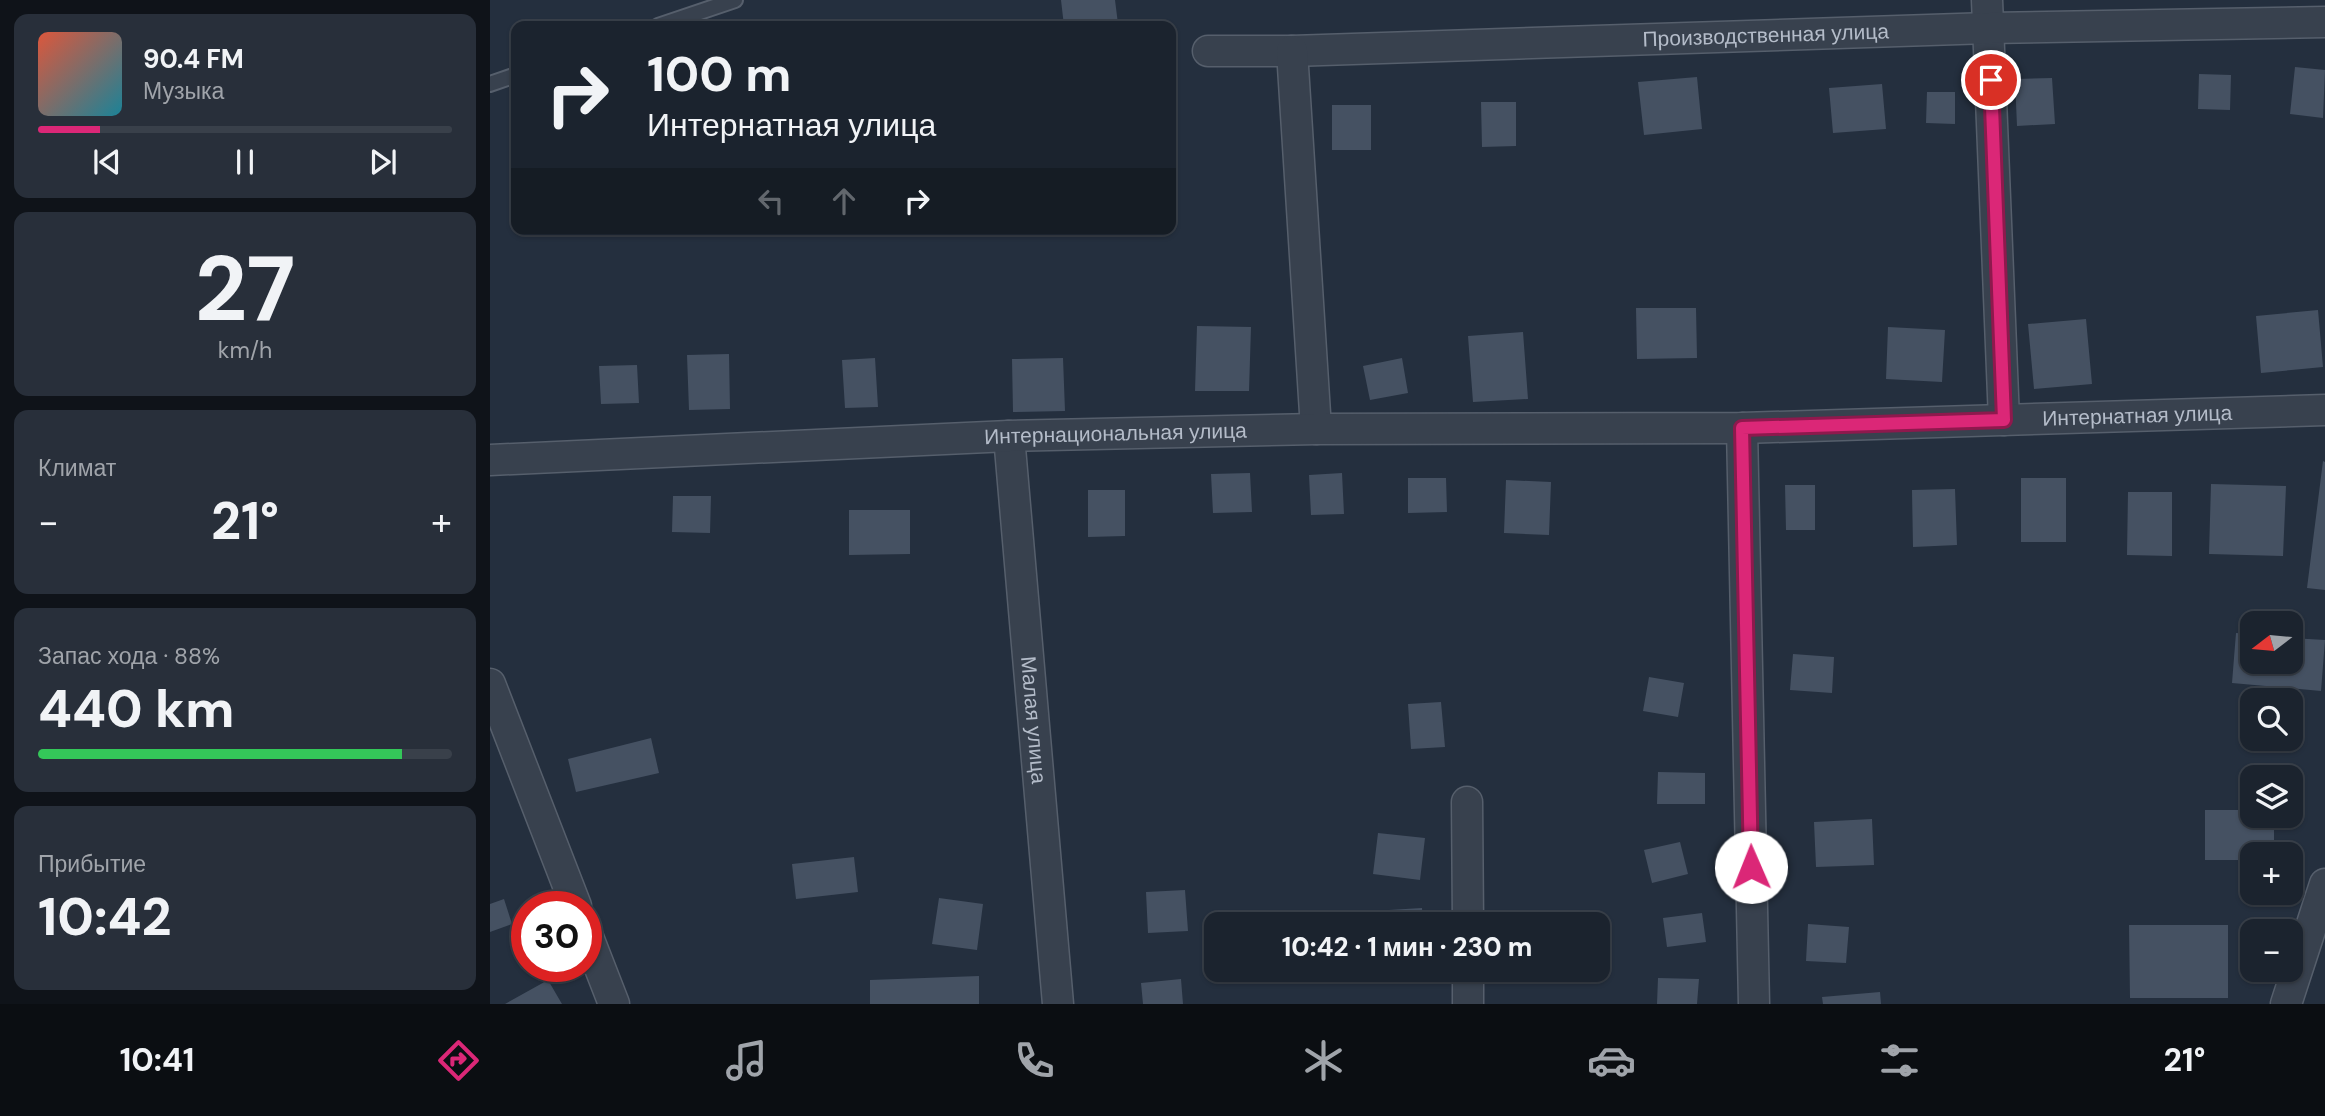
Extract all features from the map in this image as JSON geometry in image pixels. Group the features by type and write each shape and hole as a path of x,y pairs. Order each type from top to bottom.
{"street":[{"name":"Производственная улица","path":"1208,51 1292,51 1988,14 2325,22"},
{"path":"1988,14 2004,420"},
{"path":"1292,51 1316,429"},
{"name":"Интернатная улица","path":"1742,428 2325,410"},
{"path":"1742,428 1754,1004"},
{"name":"Интернациональная улица","path":"490,460 1009,436 1316,429 1742,428"},
{"name":"Малая улица","path":"1009,436 1058,1004"},
{"path":"490,684 570,891"},
{"path":"1467,802 1468,912"},
{"path":"2286,1004 2325,884"},
{"path":"602,973 614,1004"},
{"path":"1468,982 1468,1004"}],"lane":[{"path":"673,21 735,0"},
{"path":"490,84 511,77"}],"building":[{"path":"1061,0 1115,0 1118,21 1063,21"},
{"path":"2295,67 2325,70 2323,118 2290,114"},
{"path":"2199,74 2231,75 2230,110 2198,109"},
{"path":"1697,77 1702,129 1644,135 1638,82"},
{"path":"2052,78 2055,124 2017,126 2015,79"},
{"path":"1882,84 1886,129 1833,133 1829,88"},
{"path":"1927,92 1955,92 1955,124 1926,123"},
{"path":"1481,102 1516,102 1516,146 1482,147"},
{"path":"1332,105 1371,105 1371,150 1332,150"},
{"path":"1636,308 1696,308 1697,358 1637,359"},
{"path":"2318,310 2323,367 2261,373 2256,316"},
{"path":"2086,319 2092,384 2034,389 2028,324"},
{"path":"1197,326 1251,327 1249,391 1195,391"},
{"path":"1888,327 1945,330 1942,382 1886,379"},
{"path":"1523,332 1528,399 1473,402 1468,336"},
{"path":"729,354 730,409 689,410 687,355"},
{"path":"875,358 878,407 845,408 842,360"},
{"path":"1063,358 1065,411 1013,412 1012,359"},
{"path":"1402,358 1408,393 1370,400 1363,366"},
{"path":"637,365 639,403 601,404 599,366"},
{"path":"2323,461 2325,462 2325,590 2307,588"},
{"path":"1250,473 1252,512 1213,513 1211,474"},
{"path":"1342,473 1344,514 1311,515 1309,475"},
{"path":"1408,478 1446,478 1447,512 1408,513"},
{"path":"2021,478 2066,478 2066,542 2021,542"},
{"path":"1506,480 1551,482 1549,535 1504,533"},
{"path":"2211,484 2286,486 2283,556 2209,554"},
{"path":"1785,485 1815,485 1815,530 1786,530"},
{"path":"1955,489 1957,545 1913,547 1912,490"},
{"path":"1088,490 1125,490 1125,536 1088,537"},
{"path":"2128,492 2172,492 2172,556 2127,555"},
{"path":"673,496 711,496 710,533 672,532"},
{"path":"849,510 910,510 910,554 849,555"},
{"path":"2236,633 2240,633 2240,674 2303,674 2303,639 2325,640 2321,691 2232,683"},
{"path":"1793,654 1834,657 1832,693 1790,690"},
{"path":"1649,677 1684,683 1678,717 1643,711"},
{"path":"1441,702 1445,747 1411,749 1408,704"},
{"path":"651,738 659,773 576,792 568,759"},
{"path":"1658,772 1705,773 1705,804 1657,804"},
{"path":"2205,810 2240,810 2240,828 2274,828 2274,842 2240,842 2240,860 2205,860"},
{"path":"1872,819 1874,865 1816,867 1814,822"},
{"path":"1378,833 1425,838 1420,880 1373,874"},
{"path":"1680,842 1688,874 1652,883 1644,850"},
{"path":"854,857 858,892 796,899 792,864"},
{"path":"1185,890 1188,931 1148,933 1146,892"},
{"path":"939,898 983,904 977,950 932,944"},
{"path":"504,899 511,924 490,932 490,904"},
{"path":"1422,908 1422,912 1372,912"},
{"path":"1702,913 1706,942 1667,947 1663,918"},
{"path":"1808,924 1849,927 1846,963 1806,961"},
{"path":"2129,925 2228,925 2228,998 2130,998"},
{"path":"979,976 979,1004 870,1004 870,980"},
{"path":"1658,978 1699,979 1697,1004 1657,1004"},
{"path":"1181,979 1183,1004 1143,1004 1141,983"},
{"path":"544,982 549,982 562,1004 505,1004"},
{"path":"1880,992 1881,1004 1823,1004 1822,997"}],"route":[{"path":"1751,867 1742,428 2004,420 1991,80"}]}
